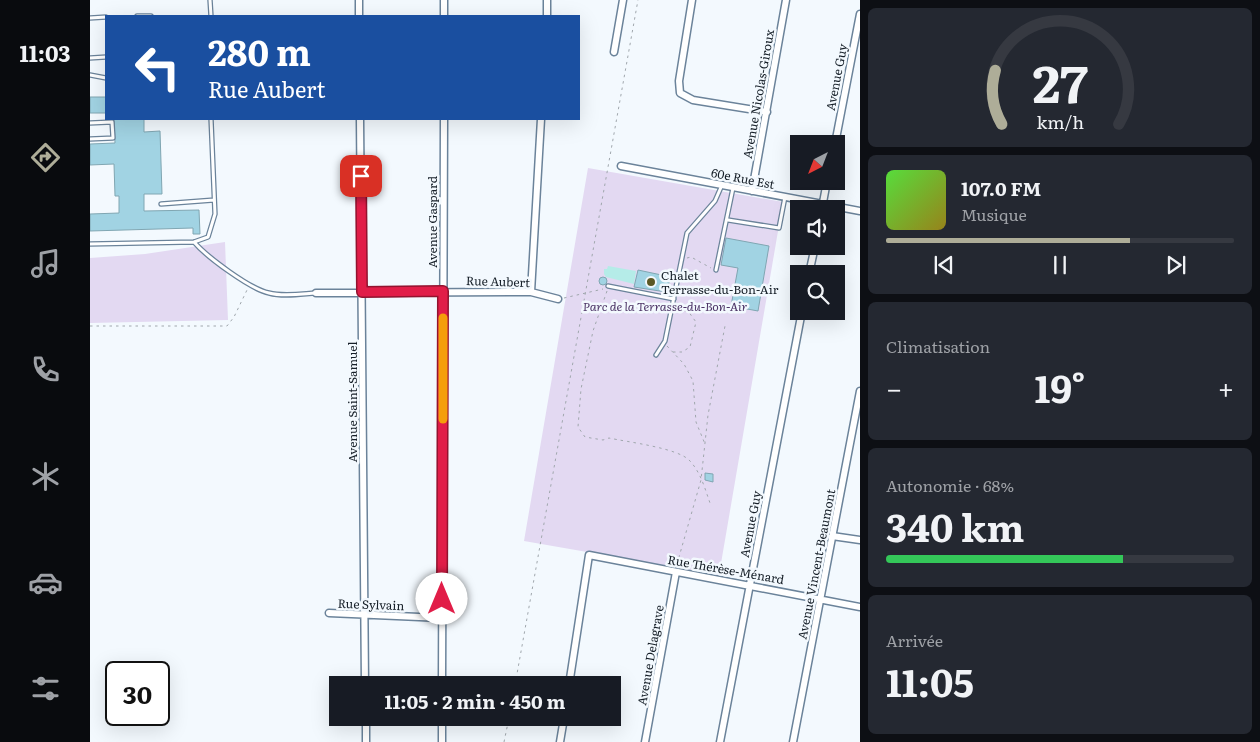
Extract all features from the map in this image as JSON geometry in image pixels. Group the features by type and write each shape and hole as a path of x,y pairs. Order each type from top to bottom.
{"street":[{"path":"359,0 359,15"},
{"path":"444,0 444,15"},
{"path":"546,15 548,0"},
{"path":"614,52 623,0"},
{"path":"692,0 679,81 680,93 693,100 766,112"},
{"name":"Avenue Nicolas-Giroux","path":"752,191 786,0"},
{"name":"Avenue Guy","path":"837,135 860,14"},
{"name":"Avenue Saint-Samuel","path":"360,120 365,676"},
{"name":"Avenue Gaspard","path":"442,676 444,120"},
{"path":"531,292 541,120"},
{"name":"60e Rue Est","path":"621,166 793,200"},
{"name":"60e Rue Est","path":"845,209 860,211"},
{"name":"Rue Aubert","path":"316,293 531,292 558,299"},
{"name":"Avenue Guy","path":"720,742 800,320"},
{"name":"Avenue Vincent-Beaumont","path":"793,742 860,391"},
{"path":"832,536 860,540"},
{"name":"Rue Thérèse-Ménard","path":"570,676 589,555 750,584 860,607"},
{"name":"Avenue Delagrave","path":"645,742 676,572"},
{"name":"Rue Sylvain","path":"329,613 442,618"},
{"path":"366,726 366,742"},
{"path":"442,726 442,742"},
{"path":"560,742 563,726"}],"lane":[{"path":"210,0 210,15"},
{"path":"90,18 105,17"},
{"path":"91,59 105,57"},
{"path":"91,75 105,78"},
{"path":"90,244 194,242 208,237 215,214 211,120"},
{"path":"90,123 112,122 113,138 90,139"},
{"path":"656,355 664,345 687,234 715,201 723,185"},
{"path":"716,270 728,220 733,188"},
{"path":"728,220 779,228 785,198"},
{"path":"161,204 214,200"},
{"path":"194,242 213,260 249,285 270,294 316,293"},
{"path":"608,286 674,299"}],"path":[{"path":"517,676 638,0"},
{"path":"682,258 691,257 716,270"},
{"path":"90,326 227,326 234,318 249,285"},
{"path":"558,299 598,292 608,286"},
{"path":"608,286 592,331 581,389 578,427 585,437 603,440 609,438 676,453 690,460 702,480 710,503"},
{"path":"670,317 676,311 684,309 695,317 696,322 690,347 682,352 673,351 684,364 692,380 696,422 705,445"},
{"path":"676,572 702,480 708,415 725,326"},
{"path":"504,742 507,726"}],"green space":[{"name":"Parc de la Terrasse-du-Bon-Air","path":"588,168 783,202 719,575 524,541"},
{"path":"225,242 228,320 90,323 90,258 145,254"}],"shaded area":[{"path":"608,266 636,271 634,284 606,277 604,269 607,269"}],"building":[{"path":"90,97 105,97 105,113 90,113"},
{"path":"114,120 144,120 144,132 160,131 162,194 144,194 144,211 199,210 200,234 193,234 193,228 90,231 90,214 119,213 119,196 115,196 114,164 90,165 90,144 115,143"},
{"path":"726,238 769,246 758,311 731,306 738,268 721,265"},
{"path":"638,270 671,277 666,292 634,287"},
{"path":"603,277 607,281 603,285 599,281"},
{"path":"705,473 713,474 713,482 705,480"}],"slow traffic":[{"path":"443,318 443,419"}],"place":[{"name":"Chalet Terrasse-du-Bon-Air","path":"651,282"}],"route":[{"path":"361,176 362,292 443,291 442,599"}]}
